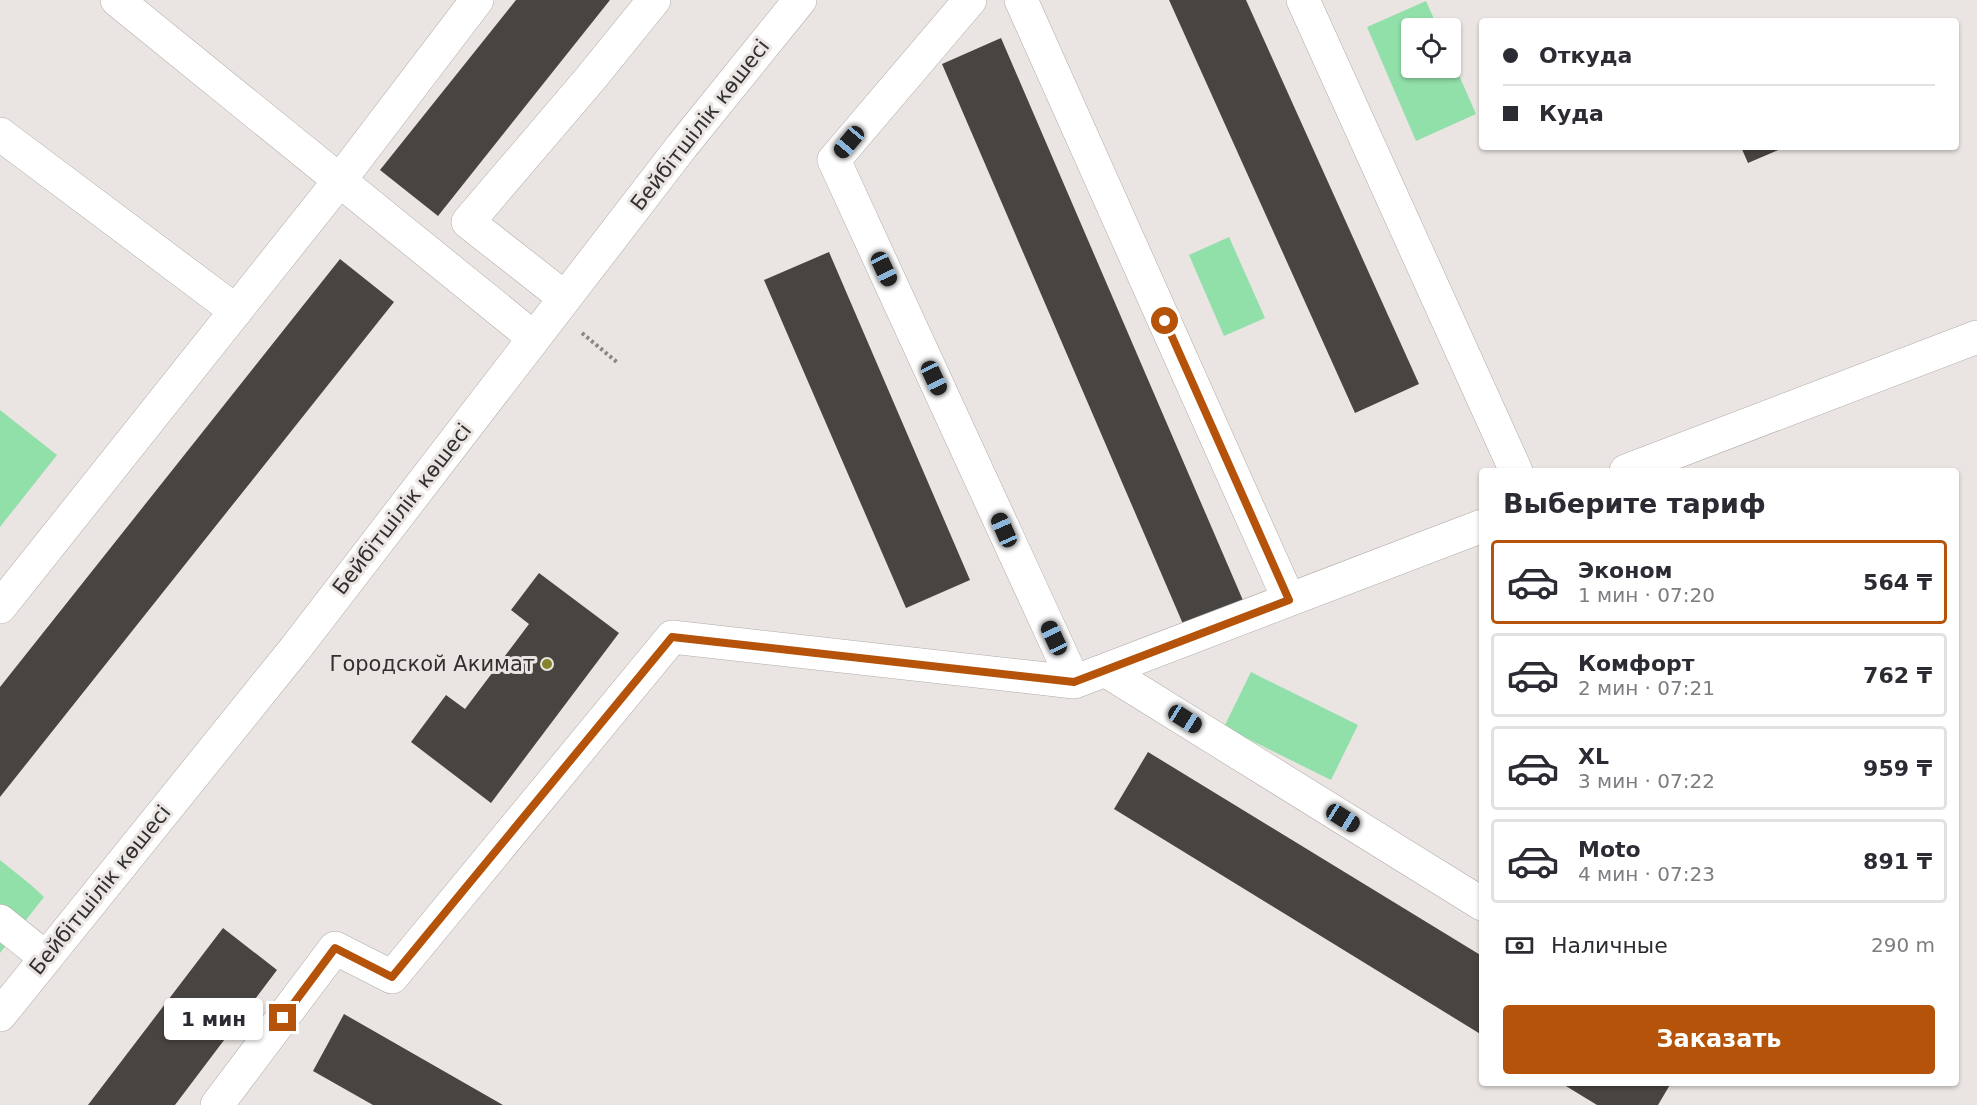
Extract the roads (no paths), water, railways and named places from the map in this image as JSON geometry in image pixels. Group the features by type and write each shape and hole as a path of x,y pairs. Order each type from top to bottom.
{"street":[{"path":"117,0 534,338"},
{"path":"0,606 340,180 477,0"},
{"path":"565,298 468,222 654,0"},
{"name":"Бейбітшілік көшесі","path":"0,1015 295,649 682,146 800,0"},
{"path":"970,0 834,160 1074,682"},
{"path":"1021,0 1289,600"},
{"path":"1303,0 1515,468"},
{"path":"0,134 236,312"},
{"path":"1634,468 1977,337"},
{"path":"217,1105 335,948 392,977 672,637 1074,682 1479,527"},
{"path":"1106,670 1479,902"},
{"path":"0,921 46,958"}],"place":[{"name":"Городской Акимат","path":"547,664"}]}
